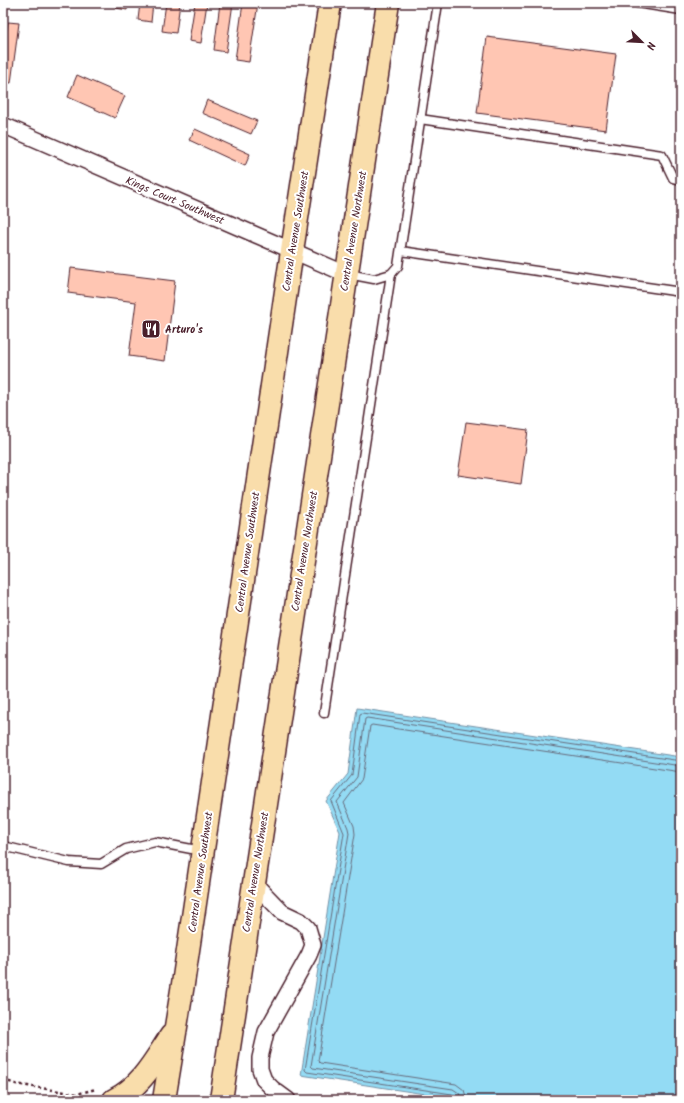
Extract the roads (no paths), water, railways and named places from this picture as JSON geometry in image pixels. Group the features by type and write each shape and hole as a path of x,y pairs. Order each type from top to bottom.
{"main road":[{"name":"Central Avenue Southwest","path":"164,1100 177,1026 330,3"},
{"name":"Central Avenue Northwest","path":"223,1097 253,882 388,3"},
{"path":"106,1094 137,1085 150,1068 177,1026"}],"street":[{"name":"Kings Court Southwest","path":"3,125 346,274"},
{"path":"253,882 282,912 301,921 308,928 313,945 310,955 266,1032 260,1058 260,1069 264,1080 288,1100"}],"lane":[{"path":"346,274 374,279 391,274 398,266 438,3"},
{"path":"637,3 681,10"},
{"path":"420,119 662,155 673,178 681,180"},
{"path":"401,251 681,292"},
{"path":"324,713 391,274"},
{"path":"3,846 69,862 101,864 126,849 155,842 203,851"}],"water":[{"path":"357,708 681,757 681,1100 464,1100 301,1075 340,832 326,801 348,774"}],"place":[{"name":"Arturo's","path":"151,329"}]}
